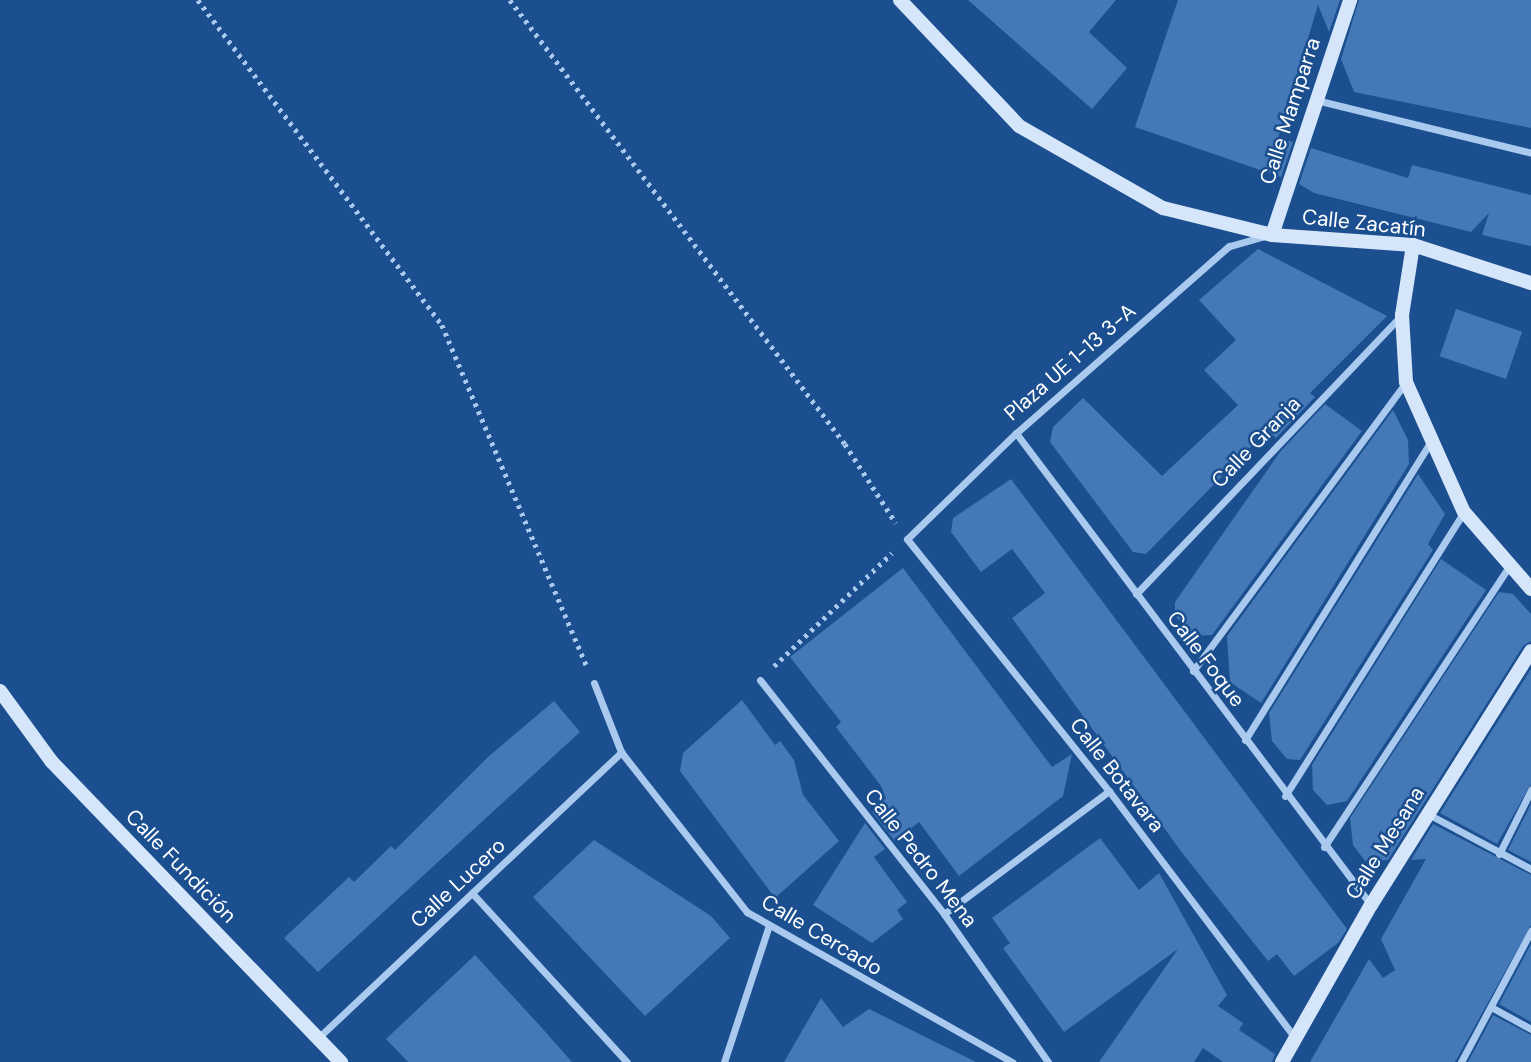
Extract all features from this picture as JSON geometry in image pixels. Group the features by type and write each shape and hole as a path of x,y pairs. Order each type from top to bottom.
{"street":[{"name":"Calle Zacatín","path":"900,0 1019,125 1163,208 1272,235 1413,245 1531,283"},
{"name":"Calle Mamparra","path":"1272,235 1350,0"},
{"path":"1315,100 1531,153"},
{"name":"Plaza UE 1-13 3-A","path":"907,539 1016,433 1229,246 1272,235"},
{"path":"1413,245 1402,315 1406,382 1429,444 1464,512 1508,568 1531,589"},
{"name":"Calle Granja","path":"1136,594 1402,315"},
{"path":"1193,671 1406,382"},
{"name":"Calle Foque","path":"1016,433 1324,847 1371,905"},
{"path":"1245,740 1429,444"},
{"path":"1286,796 1464,512"},
{"name":"Calle Botavara","path":"907,539 1109,791 1295,1038"},
{"path":"1324,847 1508,568"},
{"name":"Calle Mesana","path":"1282,1062 1371,905 1531,651"},
{"name":"Calle Pedro Mena","path":"760,680 944,914 1048,1062"},
{"name":"Calle Cercado","path":"594,683 621,752 747,912 1012,1062"},
{"name":"Calle Fundición","path":"0,691 52,762 341,1062"},
{"name":"Calle Lucero","path":"318,1038 621,752"},
{"path":"1499,854 1531,789"},
{"path":"944,914 1109,791"},
{"path":"1428,814 1531,869"},
{"path":"472,893 627,1062"},
{"path":"724,1062 769,925"},
{"path":"1461,1062 1531,931"},
{"path":"1491,1007 1531,1029"}],"path":[{"path":"198,0 442,325 594,683"},
{"path":"510,0 845,444 907,539 760,680"}],"building":[{"path":"968,0 1116,0 1089,32 1127,68 1092,109"},
{"path":"1178,0 1340,0 1329,32 1318,5 1278,138 1293,142 1281,177 1135,127"},
{"path":"1359,0 1531,0 1531,128 1354,92 1341,59"},
{"path":"1311,148 1408,178 1412,165 1531,195 1531,246 1482,235 1489,213 1471,232 1314,193 1299,184"},
{"path":"1258,249 1387,316 1310,393 1315,397 1276,438 1267,430 1146,554 1133,552 1050,442 1053,427 1083,398 1162,476 1238,405 1204,370 1236,340 1199,300"},
{"path":"1456,309 1522,332 1506,379 1440,356"},
{"path":"1325,404 1362,431 1212,635 1190,636 1175,615 1175,602 1280,452"},
{"path":"1393,410 1408,440 1409,464 1261,703 1230,682 1227,636"},
{"path":"1418,474 1445,514 1428,544 1433,550 1300,760 1287,759 1272,741 1269,713"},
{"path":"1011,479 1347,929 1338,943 1294,976 1277,954 1268,961 1183,854 1012,618 1045,593 1012,549 981,572 951,532 953,518"},
{"path":"1441,559 1486,590 1347,801 1327,805 1313,790 1312,765"},
{"path":"903,568 1052,767 1072,754 1063,796 959,876 919,822 895,841 872,812 886,798 881,786 836,727 841,722 790,657"},
{"path":"1499,592 1513,594 1531,614 1531,641 1523,646 1388,860 1365,861 1353,845 1350,818"},
{"path":"1531,669 1531,784 1497,844 1440,813"},
{"path":"742,700 775,745 780,741 794,760 803,795 839,841 775,898 680,771 683,753"},
{"path":"554,701 580,732 318,972 284,938 349,877 354,882 391,846 395,850 488,757"},
{"path":"1531,804 1531,862 1508,850"},
{"path":"865,823 885,849 874,857 907,902 897,910 903,919 872,943 813,905"},
{"path":"1433,824 1531,875 1531,925 1455,1062 1310,1062 1369,959 1383,978 1395,970 1381,939 1426,859 1411,860"},
{"path":"1100,838 1139,890 1159,873 1227,995 1218,1006 1243,1023 1239,1030 1275,1054 1272,1062 1223,1062 1203,1048 1194,1062 1099,1062 1178,949 1064,1032 1003,948 1010,943 992,918"},
{"path":"594,840 711,916 730,938 645,1016 533,897"},
{"path":"1531,944 1531,1022 1499,1004"},
{"path":"475,955 572,1062 408,1062 386,1039"},
{"path":"821,998 843,1027 869,1009 976,1062 784,1062"},
{"path":"1493,1015 1531,1035 1531,1062 1468,1062"}]}
